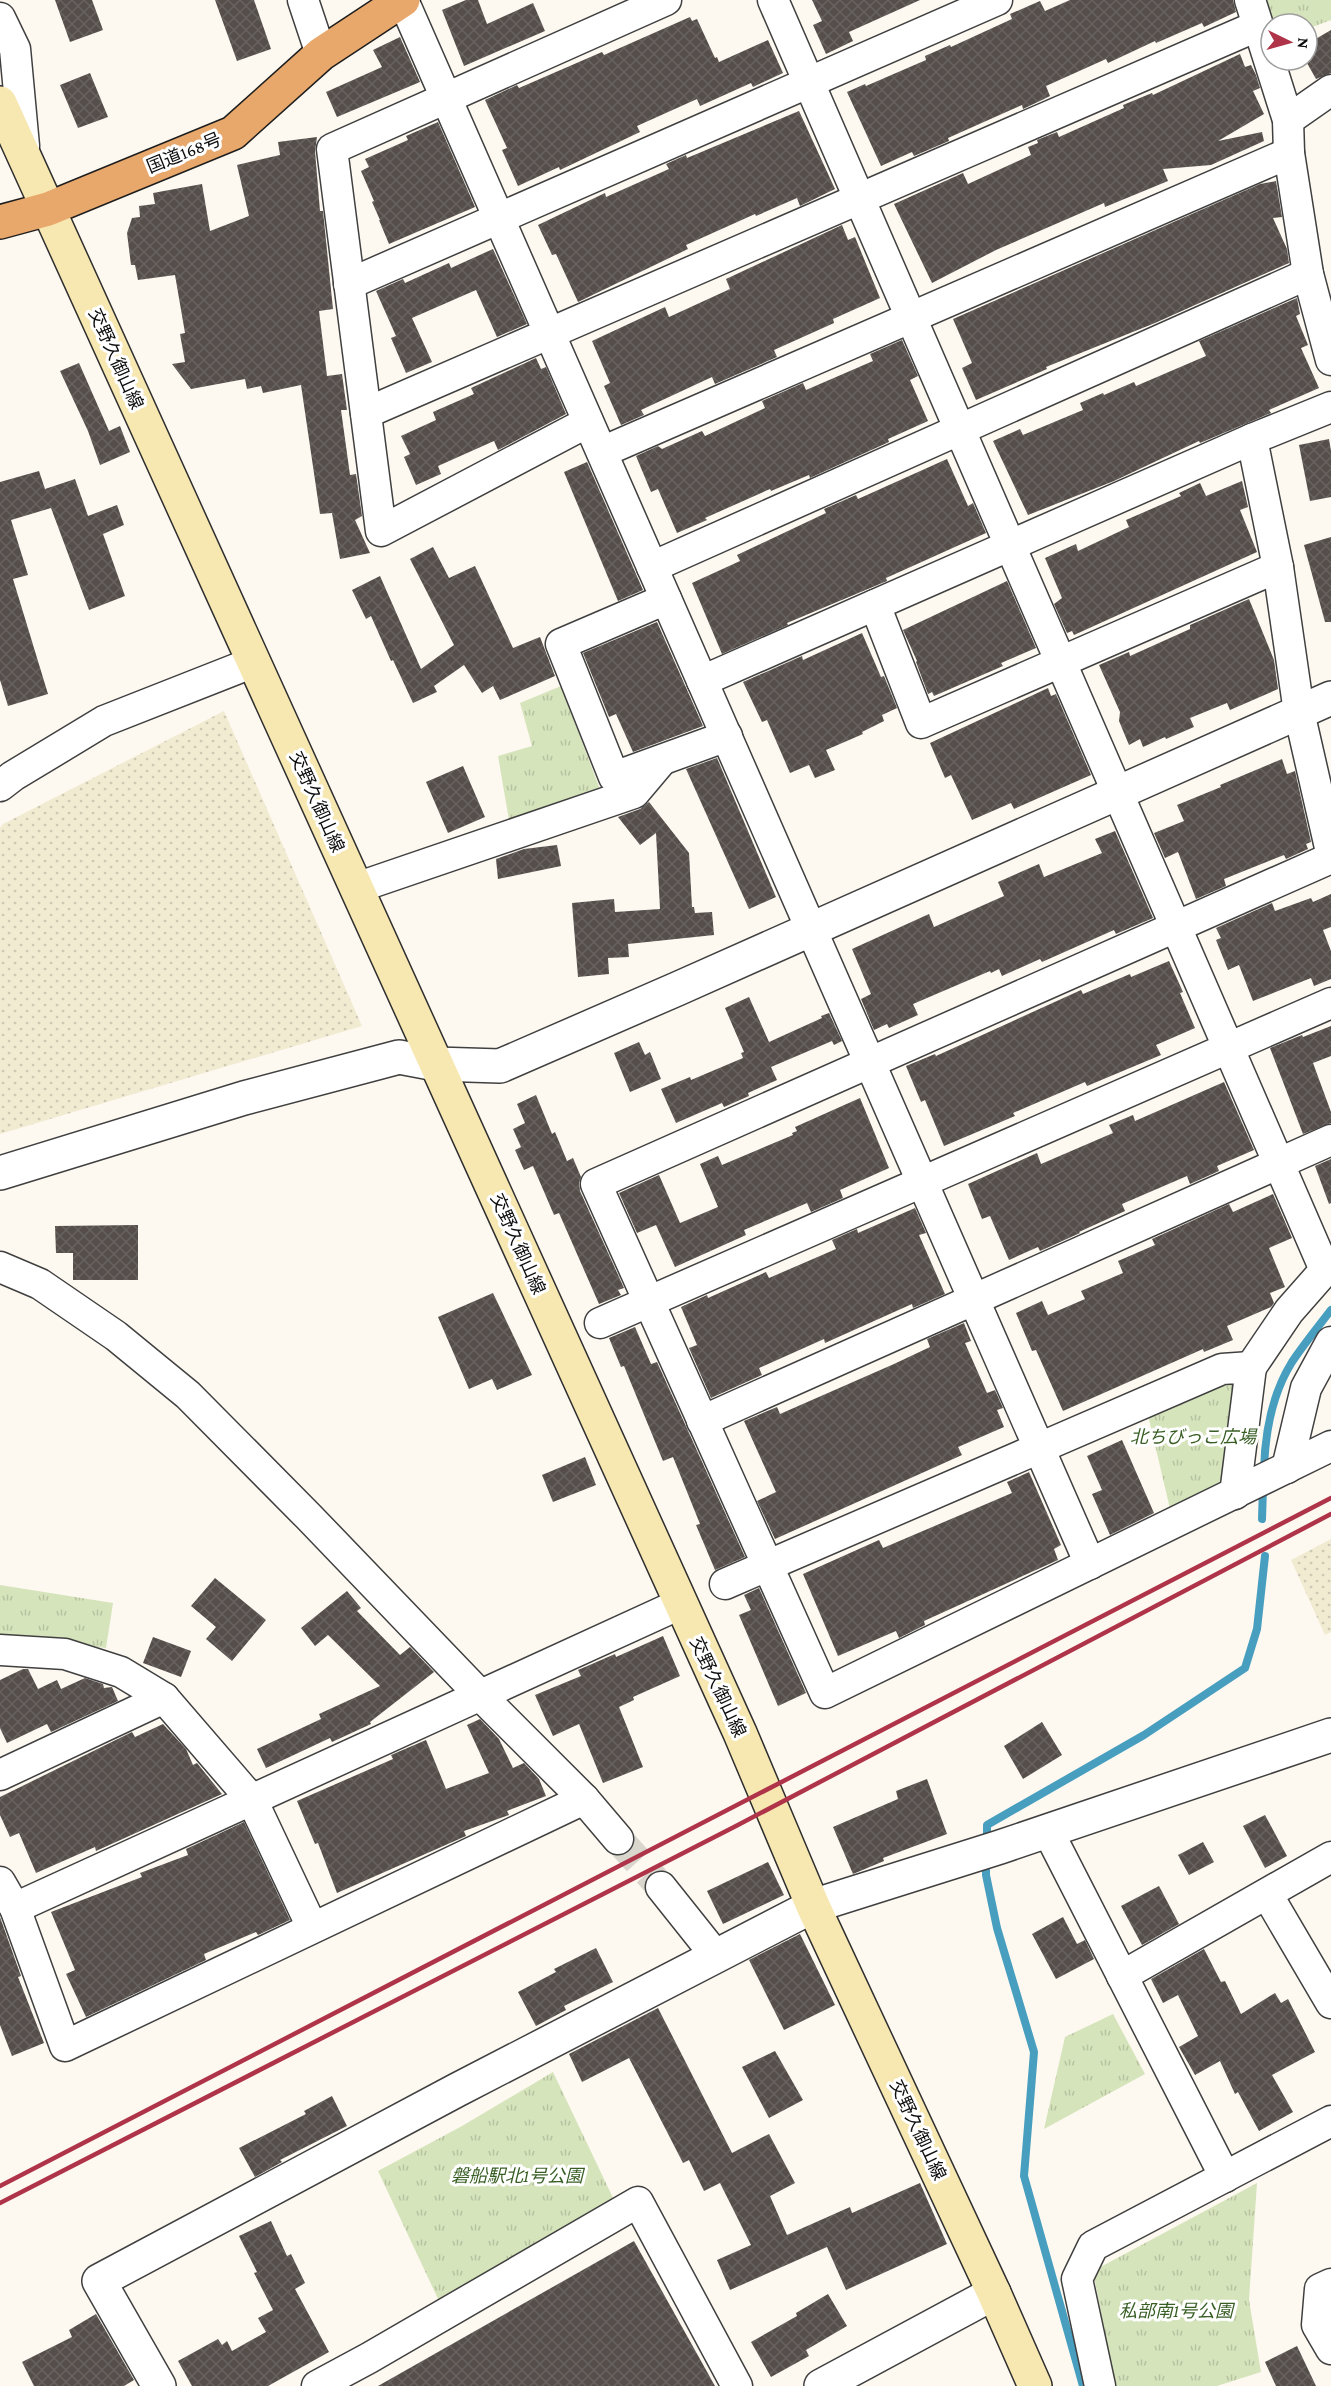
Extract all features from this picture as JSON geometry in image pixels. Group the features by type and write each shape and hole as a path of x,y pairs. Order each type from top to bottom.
{"highway":[{"name":"国道168号","path":"0,222 48,210 233,133 321,54 403,0"}],"main road":[{"name":"交野久御山線","path":"0,103 740,1733 813,1906 994,2293 1035,2386"}],"street":[{"path":"303,0 321,54"},
{"path":"403,0 1090,1564"},
{"path":"588,422 381,531 332,149 666,0"},
{"path":"773,0 1325,1270 1289,1311 1251,1367 1235,1494"},
{"path":"349,284 997,0"},
{"path":"366,413 860,199 1253,13 1288,120 1289,153 1308,273 1331,360"},
{"path":"0,18 15,49 25,158"},
{"path":"1288,120 1331,90"},
{"path":"0,131 25,158"},
{"path":"602,452 1289,153"},
{"path":"652,567 1308,273"},
{"path":"702,681 1252,439 1331,407"},
{"path":"1252,439 1278,567 1322,705 1331,852"},
{"path":"875,605 921,723 1278,567"},
{"path":"666,599 561,644 614,777 727,736"},
{"path":"0,786 104,720 254,662"},
{"path":"0,1173 244,1098 399,1057 436,1064 500,1066 1322,705"},
{"path":"356,888 634,793 663,759"},
{"path":"1331,858 596,1184 825,1694 1331,1446"},
{"path":"600,1323 1331,1004"},
{"path":"702,1421 1331,1140"},
{"path":"0,1267 40,1284 116,1336 188,1395 584,1799 618,1839"},
{"path":"1287,1468 1306,1388 1331,1342"},
{"path":"725,1584 1222,1368 1251,1367"},
{"path":"15,1908 680,1604"},
{"path":"0,1650 65,1654 121,1672 164,1698 252,1800 312,1927"},
{"path":"0,1775 164,1698"},
{"path":"159,2386 99,2282 457,2090 813,1906 988,1851 1331,1735"},
{"path":"0,1882 15,1908 65,2046 584,1799"},
{"path":"1048,1831 1225,2177"},
{"path":"1122,1976 1331,1857"},
{"path":"661,1887 716,1956"},
{"path":"1267,1894 1331,2003"},
{"path":"1100,2386 1077,2279 1093,2246 1331,2121"},
{"path":"317,2386 638,2202 737,2386"},
{"path":"1331,2284 1320,2289 1317,2325 1331,2349"},
{"path":"821,2386 994,2293"}],"shaded area":[{"path":"224,711 362,1026 0,1134 0,828 3,824"},
{"path":"1331,1539 1331,1632 1325,1635 1291,1560"}],"green space":[{"path":"1267,0 1331,0 1331,20 1319,24 1319,12 1270,12"},
{"path":"561,686 601,792 510,826 498,756 532,746 520,703"},
{"name":"北ちびっこ広場","path":"1239,1375 1224,1485 1170,1509 1148,1415"},
{"path":"0,1585 113,1603 106,1648 0,1637"},
{"path":"1113,2014 1145,2074 1044,2129 1065,2037"},
{"name":"磐船駅北1号公園","path":"553,2072 615,2202 596,2215 439,2301 378,2171 462,2126"},
{"name":"私部南1号公園","path":"1257,2183 1249,2300 1261,2372 1217,2386 1115,2386 1093,2271"}],"building":[{"path":"55,0 92,0 103,30 70,42"},
{"path":"215,0 254,0 271,49 237,61"},
{"path":"466,0 478,0 487,24 533,3 545,31 464,66 442,10"},
{"path":"812,0 920,0 849,32 853,41 826,54 813,25 822,21"},
{"path":"1070,0 1233,0 1236,12 1204,27 1202,23 1156,43 1155,41 1108,63 1106,59 1046,86 1050,96 1042,100 1023,109 1022,105 914,156 912,152 881,166 847,92 926,60 925,56 950,45 951,47 1012,19 1010,14 1040,1 1045,11"},
{"path":"690,17 692,21 697,19 719,62 768,40 783,73 753,87 751,83 700,106 697,99 637,126 640,132 560,170 559,167 518,186 502,150 507,148 485,100 517,85 519,88 602,52 604,55"},
{"path":"1331,30 1331,73 1316,79 1312,72 1319,72 1319,37"},
{"path":"400,37 420,82 337,117 326,92 382,67 373,50"},
{"path":"1240,54 1245,67 1251,65 1256,75 1260,88 1253,91 1264,114 1218,141 1262,132 1264,141 1211,165 1163,169 1168,181 1105,207 1104,203 996,250 932,283 894,204 963,173 968,184 1031,155 1028,147 1038,143 1037,140 1057,132 1059,137 1124,108 1123,105 1152,93 1153,95"},
{"path":"90,73 108,117 78,128 60,85"},
{"path":"799,111 835,189 800,206 797,198 756,216 755,214 686,245 688,249 578,302 556,254 552,255 538,225 605,193 606,197 669,169 666,164 686,155 687,158"},
{"path":"438,122 475,207 389,244 361,171 369,167 365,159 408,140 406,136"},
{"path":"317,137 315,151 320,211 323,211 333,309 319,311 327,376 342,374 347,410 341,410 350,475 356,474 362,516 355,520 370,553 340,559 332,513 320,514 301,385 263,393 261,386 247,389 245,379 191,389 172,364 185,362 180,334 185,333 175,275 138,280 135,265 131,265 127,233 132,218 140,217 139,206 155,204 153,193 202,184 210,231 249,216 237,165 280,155 278,142"},
{"path":"1276,181 1282,217 1273,218 1287,249 1289,263 1155,323 1046,367 1047,369 976,400 962,368 972,363 953,319 1260,184"},
{"path":"842,225 848,240 855,237 880,298 833,319 834,323 774,350 777,357 715,384 712,377 641,410 644,415 621,425 604,386 610,383 592,341 665,307 669,317 730,289 726,279"},
{"path":"493,249 527,324 497,337 476,290 412,318 432,362 406,373 391,338 396,336 376,291 403,279 405,283 449,263 451,268"},
{"path":"1297,298 1300,314 1296,316 1308,345 1301,348 1319,388 1269,410 1271,413 1200,443 1199,441 1114,481 1028,515 993,441 1020,429 1023,435 1083,410 1080,403 1103,393 1104,395 1134,382 1136,386 1206,356 1199,341"},
{"path":"902,340 918,376 910,380 928,421 888,439 889,442 810,478 809,475 771,491 770,489 677,533 658,489 651,492 636,456 658,446 662,449 702,431 705,436 765,408 762,401 803,383 806,390 873,361 870,354"},
{"path":"536,358 541,369 546,367 566,414 498,450 494,441 438,466 441,474 416,485 404,457 410,454 401,436 436,420 433,412 474,394 471,388"},
{"path":"79,363 109,431 120,426 130,452 100,465 88,431 60,371"},
{"path":"1329,439 1331,497 1310,501 1299,445"},
{"path":"947,459 968,506 973,503 986,533 886,578 887,581 787,623 788,625 722,654 692,583 740,561 737,555 826,513 824,509 856,495 858,499"},
{"path":"587,462 643,590 618,601 564,472"},
{"path":"39,471 45,489 75,479 88,516 117,505 124,525 103,534 125,596 89,610 51,508 11,520 28,575 13,579 48,694 8,706 0,680 0,482"},
{"path":"1242,481 1248,507 1240,510 1257,552 1074,635 1072,631 1067,633 1054,604 1062,598 1045,558 1076,544 1078,551 1129,527 1126,520 1181,496 1179,493 1200,483 1206,496"},
{"path":"1331,537 1331,622 1325,622 1304,545"},
{"path":"433,547 449,578 475,566 513,648 540,637 555,676 500,700 493,686 482,693 464,665 434,686 437,692 413,703 371,616 366,619 352,590 380,576 421,669 454,645 410,559"},
{"path":"1007,581 1036,648 1001,663 1003,666 934,696 932,692 928,694 903,630"},
{"path":"1249,599 1274,660 1278,689 1230,710 1227,703 1190,718 1194,727 1166,739 1165,737 1143,747 1140,739 1129,745 1119,721 1120,712 1099,665 1129,652 1130,656 1190,629 1190,625"},
{"path":"657,622 703,726 633,752 616,714 609,717 583,653"},
{"path":"862,633 897,708 882,715 884,721 862,732 863,734 826,750 835,770 815,778 809,765 790,773 767,720 762,722 743,682 802,656 803,660"},
{"path":"1048,688 1051,696 1056,694 1091,775 1014,809 1011,803 972,820 951,775 945,778 930,743"},
{"path":"717,758 776,897 749,909 686,769"},
{"path":"1282,759 1287,774 1295,771 1311,842 1306,844 1308,849 1286,859 1284,855 1224,879 1226,886 1196,899 1178,852 1165,858 1154,833 1184,821 1177,805"},
{"path":"463,766 485,817 448,833 426,782"},
{"path":"649,802 689,853 692,907 695,913 712,912 714,935 628,944 629,957 608,958 609,974 578,977 572,903 614,899 615,912 660,909 656,833 640,845 618,817 640,809"},
{"path":"1115,831 1153,918 1116,934 1114,930 1042,962 1040,959 1002,976 999,969 991,973 990,971 913,1004 918,1015 889,1028 887,1024 874,1030 861,999 871,994 852,949 929,914 934,927 1004,896 998,882 1039,864 1044,877 1102,853 1095,839"},
{"path":"557,845 561,866 498,879 496,859 524,849"},
{"path":"1331,894 1331,927 1323,930 1331,951 1331,979 1314,986 1311,978 1253,1001 1239,965 1228,970 1216,940 1221,938 1216,928 1272,903 1275,911 1311,898 1313,902"},
{"path":"1169,961 1183,992 1180,993 1195,1028 1156,1045 1161,1055 1087,1086 1085,1082 1013,1113 1015,1116 944,1146 925,1100 921,1102 906,1066 935,1054 936,1056 1081,990 1083,994 1130,974 1131,977"},
{"path":"749,997 769,1042 829,1013 842,1041 834,1045 832,1041 771,1067 777,1080 724,1107 722,1103 676,1123 661,1089 690,1077 691,1080 743,1058 741,1053 744,1052 725,1008"},
{"path":"1331,1026 1331,1056 1313,1063 1331,1112 1331,1123 1303,1134 1270,1048"},
{"path":"639,1042 645,1055 650,1052 661,1079 630,1092 614,1053"},
{"path":"1224,1082 1254,1150 1217,1166 1219,1171 1190,1184 1187,1176 1122,1204 1125,1211 1080,1233 1040,1251 1038,1247 1009,1260 990,1216 982,1219 968,1184 1037,1153 1041,1164 1113,1133 1109,1125 1133,1115 1135,1121"},
{"path":"536,1095 552,1134 555,1132 567,1161 573,1158 581,1177 580,1191 624,1288 618,1290 621,1295 599,1304 559,1213 554,1215 533,1166 524,1170 515,1150 521,1147 513,1129 525,1123 517,1104"},
{"path":"860,1098 889,1168 840,1190 843,1198 811,1212 807,1203 744,1230 746,1235 675,1267 656,1225 637,1233 619,1193 659,1175 680,1223 718,1207 700,1164 718,1156 722,1165 793,1135 792,1133 797,1131 795,1127"},
{"path":"1331,1159 1331,1203 1329,1204 1315,1166"},
{"path":"1273,1194 1292,1238 1269,1248 1285,1287 1270,1293 1274,1303 1271,1307 1227,1326 1233,1340 1204,1352 1203,1349 1063,1411 1036,1350 1032,1351 1016,1313 1042,1301 1048,1315 1085,1299 1081,1291 1123,1273 1118,1261 1155,1245 1152,1239 1229,1204 1233,1212"},
{"path":"915,1208 926,1233 919,1235 945,1294 913,1308 912,1304 825,1343 824,1339 759,1368 762,1375 711,1398 689,1348 697,1345 681,1307 707,1295 708,1298 766,1272 769,1278 836,1249 832,1240 857,1229 858,1233"},
{"path":"138,1225 138,1280 73,1280 73,1253 56,1253 55,1226"},
{"path":"493,1293 532,1375 497,1390 492,1379 469,1389 438,1317"},
{"path":"964,1323 971,1341 965,1343 987,1393 995,1390 1003,1408 997,1410 1004,1427 958,1447 962,1455 775,1539 757,1501 776,1492 744,1421 777,1407 780,1414 894,1364 930,1347 927,1339"},
{"path":"635,1327 651,1364 657,1362 745,1557 715,1570 696,1525 700,1524 673,1457 663,1461 624,1366 621,1367 609,1338"},
{"path":"1122,1440 1154,1513 1110,1535 1092,1494 1102,1490 1087,1456"},
{"path":"585,1457 596,1485 553,1502 542,1475"},
{"path":"1029,1472 1061,1545 1054,1549 1058,1560 924,1621 925,1625 899,1638 896,1631 838,1656 803,1574 879,1540 883,1548 1012,1493 1007,1482"},
{"path":"215,1578 266,1620 232,1661 206,1639 216,1627 191,1606"},
{"path":"759,1588 806,1693 778,1706 739,1615 751,1610 744,1595"},
{"path":"347,1591 361,1608 357,1611 400,1655 410,1647 434,1672 370,1722 371,1724 332,1742 330,1738 266,1768 257,1749 321,1719 319,1714 380,1686 328,1635 315,1646 301,1628"},
{"path":"663,1636 680,1676 633,1697 634,1700 619,1707 643,1767 603,1783 579,1724 553,1736 535,1695 581,1676 578,1670 615,1654 616,1657"},
{"path":"153,1637 191,1651 181,1677 143,1663"},
{"path":"23,1669 28,1669 38,1689 57,1680 61,1689 85,1678 103,1684 104,1688 112,1687 118,1701 51,1732 47,1724 7,1743 0,1728 0,1680"},
{"path":"480,1719 499,1739 513,1768 524,1763 539,1779 546,1796 507,1811 509,1815 464,1831 466,1836 337,1893 318,1843 315,1844 297,1801 393,1759 391,1755 426,1740 446,1789 489,1773 467,1725"},
{"path":"1042,1722 1062,1755 1023,1779 1004,1746"},
{"path":"163,1724 186,1749 193,1765 197,1763 222,1794 96,1851 95,1847 36,1873 19,1833 10,1837 0,1815 0,1797 132,1732 135,1737"},
{"path":"927,1779 947,1834 883,1858 884,1861 853,1874 833,1827 898,1799 896,1791"},
{"path":"1265,1815 1287,1856 1265,1868 1243,1826"},
{"path":"244,1822 290,1920 258,1935 256,1932 204,1954 206,1960 86,2017 66,1974 75,1970 51,1912 142,1877 140,1873 188,1855 186,1849"},
{"path":"1203,1842 1214,1862 1189,1875 1178,1855"},
{"path":"768,1862 784,1895 723,1924 707,1891"},
{"path":"1159,1886 1179,1924 1142,1945 1121,1906"},
{"path":"0,1917 21,1976 18,1977 44,2043 12,2056 0,2025"},
{"path":"1063,1917 1077,1944 1085,1940 1094,1959 1056,1979 1032,1934"},
{"path":"800,1934 835,2005 784,2030 749,1960"},
{"path":"596,1948 613,1982 564,2006 566,2010 536,2026 518,1992 556,1972 554,1969"},
{"path":"1204,1949 1221,1982 1225,1981 1241,2014 1275,1993 1281,2003 1288,1999 1315,2052 1272,2075 1293,2112 1259,2131 1238,2092 1235,2094 1220,2061 1195,2075 1179,2047 1198,2036 1178,1995 1163,2003 1151,1979"},
{"path":"658,2008 732,2153 769,2134 795,2183 770,2196 787,2235 850,2207 852,2213 920,2183 947,2244 846,2290 827,2247 730,2290 717,2260 751,2245 720,2183 704,2191 689,2160 683,2163 629,2058 582,2082 569,2054"},
{"path":"775,2051 803,2100 769,2118 742,2067"},
{"path":"332,2096 347,2126 280,2160 282,2162 255,2177 239,2148 306,2114 304,2111"},
{"path":"271,2221 287,2256 291,2254 305,2283 295,2289 329,2352 268,2386 192,2386 178,2361 218,2339 222,2345 227,2341 232,2351 266,2332 258,2318 273,2310 254,2273 257,2272 239,2236"},
{"path":"634,2241 715,2386 378,2386"},
{"path":"828,2294 847,2326 806,2350 809,2356 771,2377 751,2342 797,2316 796,2313"},
{"path":"96,2314 134,2380 124,2386 34,2386 22,2362 72,2337 69,2330"},
{"path":"1297,2346 1316,2386 1276,2386 1265,2362"}],"waterway":[{"path":"1264,1470 1268,1428 1279,1387 1292,1362 1331,1310"},
{"path":"1262,1519 1263,1488"},
{"path":"987,1842 987,1825 1144,1735 1245,1668 1257,1629 1265,1556"},
{"path":"986,1860 986,1875 997,1928 1034,2052 1024,2176 1083,2386"}],"tunnel":[{"path":"618,1839 661,1887"}],"railway":[{"path":"0,2186 1331,1498"},
{"path":"0,2203 736,1826 1331,1514"}]}
